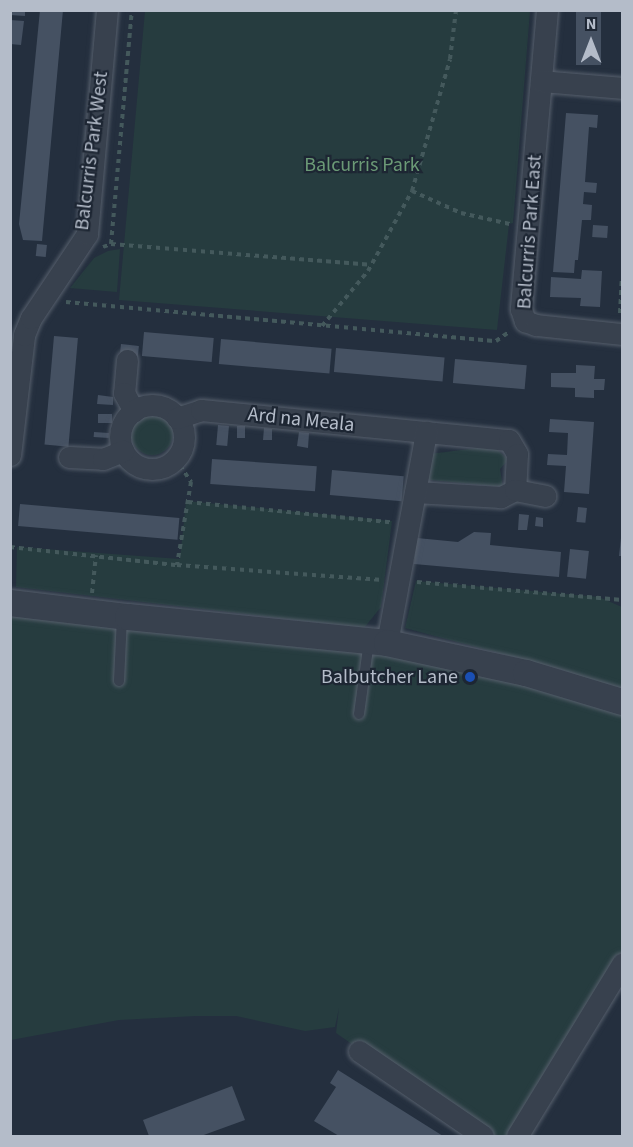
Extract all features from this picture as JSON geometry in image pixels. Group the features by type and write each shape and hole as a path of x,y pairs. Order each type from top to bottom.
{"street":[{"name":"Balcurris Park West","path":"10,455 24,334 42,300 87,234 107,10"},
{"name":"Balcurris Park East","path":"547,10 521,309 525,321 536,325 622,333"},
{"path":"541,81 622,88"},
{"path":"127,360 124,393 134,411"},
{"path":"149,405 159,406 177,418 183,438 175,458 167,465 147,468 137,465 123,451 120,430 124,421 134,411 149,405"},
{"name":"Ard na Meala","path":"177,418 201,410 509,440 517,454 515,490"},
{"path":"378,642 409,524 426,432"},
{"path":"69,457 103,459 123,451"},
{"path":"415,492 501,496 515,490 545,496"},
{"path":"10,603 122,617 378,642 526,673 622,702"},
{"path":"517,1137 622,964"},
{"path":"359,1051 483,1137"}],"lane":[{"path":"119,681 122,617"},
{"path":"359,714 378,642"}],"path":[{"path":"111,244 132,10"},
{"path":"322,326 370,266 412,191 450,59 456,10"},
{"path":"412,191 461,213 528,226"},
{"path":"101,247 111,244 370,266"},
{"path":"622,277 620,314 622,333"},
{"path":"42,300 496,341 525,321"},
{"path":"175,458 191,482 177,565"},
{"path":"188,502 409,524"},
{"path":"10,547 177,565 389,581"},
{"path":"91,598 96,555"},
{"path":"412,581 622,600"}],"green space":[{"name":"Balcurris Park","path":"145,11 530,11 513,223 509,224 497,330 119,300"},
{"path":"120,249 117,292 70,288 94,258 108,251"},
{"path":"152,413 167,419 173,434 167,449 152,455 137,449 131,434 137,419"},
{"path":"494,446 508,460 500,469 503,487 420,479 421,455"},
{"path":"186,501 392,521 381,607 364,628 16,587 17,547 180,559"},
{"path":"416,581 599,597 622,607 622,692 563,670 405,628"},
{"path":"11,603 387,643 622,702 622,963 516,1136 484,1136 336,1033 339,1008 335,1027 305,1031 236,1016 196,1016 119,1020 11,1040"}],"building":[{"path":"10,10 25,10 25,16 10,15"},
{"path":"40,10 63,10 42,241 23,240 19,224"},
{"path":"576,10 601,10 601,65 576,65"},
{"path":"10,20 24,21 21,45 10,44"},
{"path":"566,113 598,115 597,128 589,127 585,182 597,183 596,193 584,192 583,204 592,205 591,220 582,220 578,260 575,260 574,273 553,272"},
{"path":"593,225 608,226 607,238 592,237"},
{"path":"37,244 47,245 46,257 36,256"},
{"path":"582,270 602,271 600,307 580,306 581,298 550,297 551,277 581,279"},
{"path":"144,332 214,338 212,362 142,356"},
{"path":"54,336 78,338 68,447 45,445"},
{"path":"221,339 332,349 329,374 219,364"},
{"path":"121,344 139,346 137,361 119,359"},
{"path":"336,348 445,357 442,381 334,372"},
{"path":"455,359 527,365 525,389 453,383"},
{"path":"576,365 595,366 594,379 605,379 604,390 594,390 594,398 575,397 575,388 551,387 551,373 576,373"},
{"path":"98,395 113,397 113,405 97,404"},
{"path":"98,414 112,414 112,423 98,423"},
{"path":"550,419 594,422 589,494 564,492 566,466 547,465 548,454 567,455 568,433 549,432"},
{"path":"218,425 229,426 227,446 216,445"},
{"path":"237,426 245,426 245,438 237,438"},
{"path":"264,428 272,429 272,440 263,440"},
{"path":"94,432 109,433 109,438 94,437"},
{"path":"299,432 309,433 308,448 297,446"},
{"path":"212,459 317,466 315,491 210,484"},
{"path":"332,470 404,476 402,501 330,495"},
{"path":"20,504 179,518 177,540 18,526"},
{"path":"578,507 587,508 585,523 576,522"},
{"path":"519,514 529,515 527,530 518,530"},
{"path":"536,517 543,518 543,527 535,526"},
{"path":"474,532 491,533 490,545 561,552 559,577 414,564 417,538 458,542"},
{"path":"621,538 622,556 619,556"},
{"path":"570,549 589,551 586,579 567,577"},
{"path":"338,1070 443,1136 339,1136 314,1121 336,1087 330,1083"},
{"path":"232,1086 245,1120 201,1136 149,1136 143,1120"}],"place":[{"name":"Balbutcher Lane","path":"470,677"}]}
